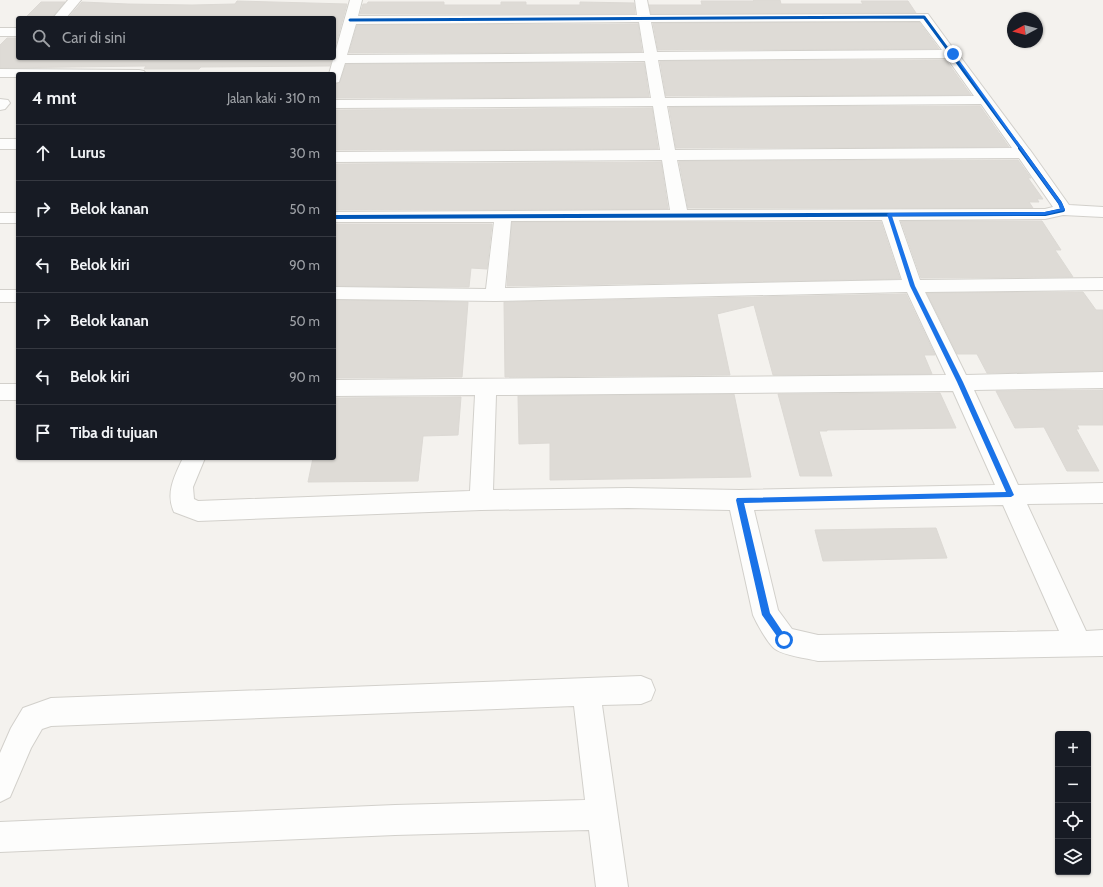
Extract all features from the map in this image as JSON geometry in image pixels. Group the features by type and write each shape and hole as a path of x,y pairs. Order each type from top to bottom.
{"street":[{"path":"61,16 75,0"},
{"path":"336,72 340,59 340,33 350,20 356,0"},
{"path":"641,0 650,58 679,214"},
{"path":"350,20 924,17 953,54 1060,203 1063,210"},
{"path":"0,32 16,32"},
{"path":"340,59 650,58 953,54"},
{"path":"0,84 6,73 22,60"},
{"path":"6,73 16,73"},
{"path":"336,104 986,100"},
{"path":"0,144 16,144"},
{"path":"336,157 1025,154"},
{"path":"336,217 503,217 679,214 1045,214 1063,210 1103,212"},
{"path":"889,214 913,286 960,382 1078,643"},
{"path":"495,295 503,217"},
{"path":"0,218 16,218"},
{"path":"336,294 495,295 913,286 1103,284"},
{"path":"0,296 16,296"},
{"path":"336,388 1103,380"},
{"path":"481,500 486,387"},
{"path":"0,392 16,392"},
{"path":"193,460 182,487 182,505 198,511 481,500 628,498 740,500 1103,493"},
{"path":"740,500 766,615 784,640 818,648 1103,642"},
{"path":"0,787 21,738 33,718 51,712 642,690"},
{"path":"586,692 612,887"},
{"path":"0,837 395,820 602,815"}],"building":[{"path":"753,0 780,0 781,4 863,4 861,1 908,1 916,13 651,14 649,5 702,5 701,1 754,1"},
{"path":"237,1 347,4 336,44 336,16 70,16 82,2 192,5 235,4"},
{"path":"41,2 65,2 54,16 27,16"},
{"path":"368,2 444,2 444,5 501,5 501,2 526,2 526,5 580,5 580,2 634,3 635,14 360,14 363,4 367,4"},
{"path":"919,22 939,49 658,50 653,23"},
{"path":"638,24 642,52 349,53 357,25"},
{"path":"7,38 16,38 16,60 332,60 330,66 201,67 199,69 144,69 146,66 0,68 0,45"},
{"path":"946,60 971,95 666,96 660,61"},
{"path":"644,63 649,97 336,98 336,83 340,82 346,64"},
{"path":"980,106 1009,147 676,148 669,107"},
{"path":"652,108 658,149 336,150 336,110"},
{"path":"1018,160 1031,178 1028,178 1043,199 1037,199 1039,202 1029,202 1033,208 688,208 679,161"},
{"path":"661,162 668,209 336,210 336,164"},
{"path":"901,221 1042,221 1061,250 1055,250 1073,277 921,278"},
{"path":"512,222 881,222 900,279 507,286"},
{"path":"336,224 492,224 487,269 471,268 469,287 336,286"},
{"path":"1083,292 1096,310 1103,310 1103,371 987,373 977,354 957,354 927,293"},
{"path":"906,294 935,355 924,355 932,374 773,375 754,305 717,314 730,375 505,377 504,302"},
{"path":"336,300 468,302 462,377 336,378"},
{"path":"1103,390 1103,425 1077,425 1079,429 1076,429 1099,471 1067,471 1044,427 1015,428 996,391"},
{"path":"940,393 956,428 819,431 832,476 800,476 778,394"},
{"path":"734,394 751,477 550,480 550,443 519,444 518,396"},
{"path":"461,397 458,435 423,436 418,481 308,482 313,460 336,460 336,398"},
{"path":"936,528 947,558 823,561 815,530"}],"cycle path":[{"path":"336,217 1045,214 1063,210 1060,203 924,17 350,20"}],"route":[{"path":"784,640 766,615 740,500 1011,495 960,382 913,286 889,214 1045,214 1063,210 1060,203 953,54"}]}
